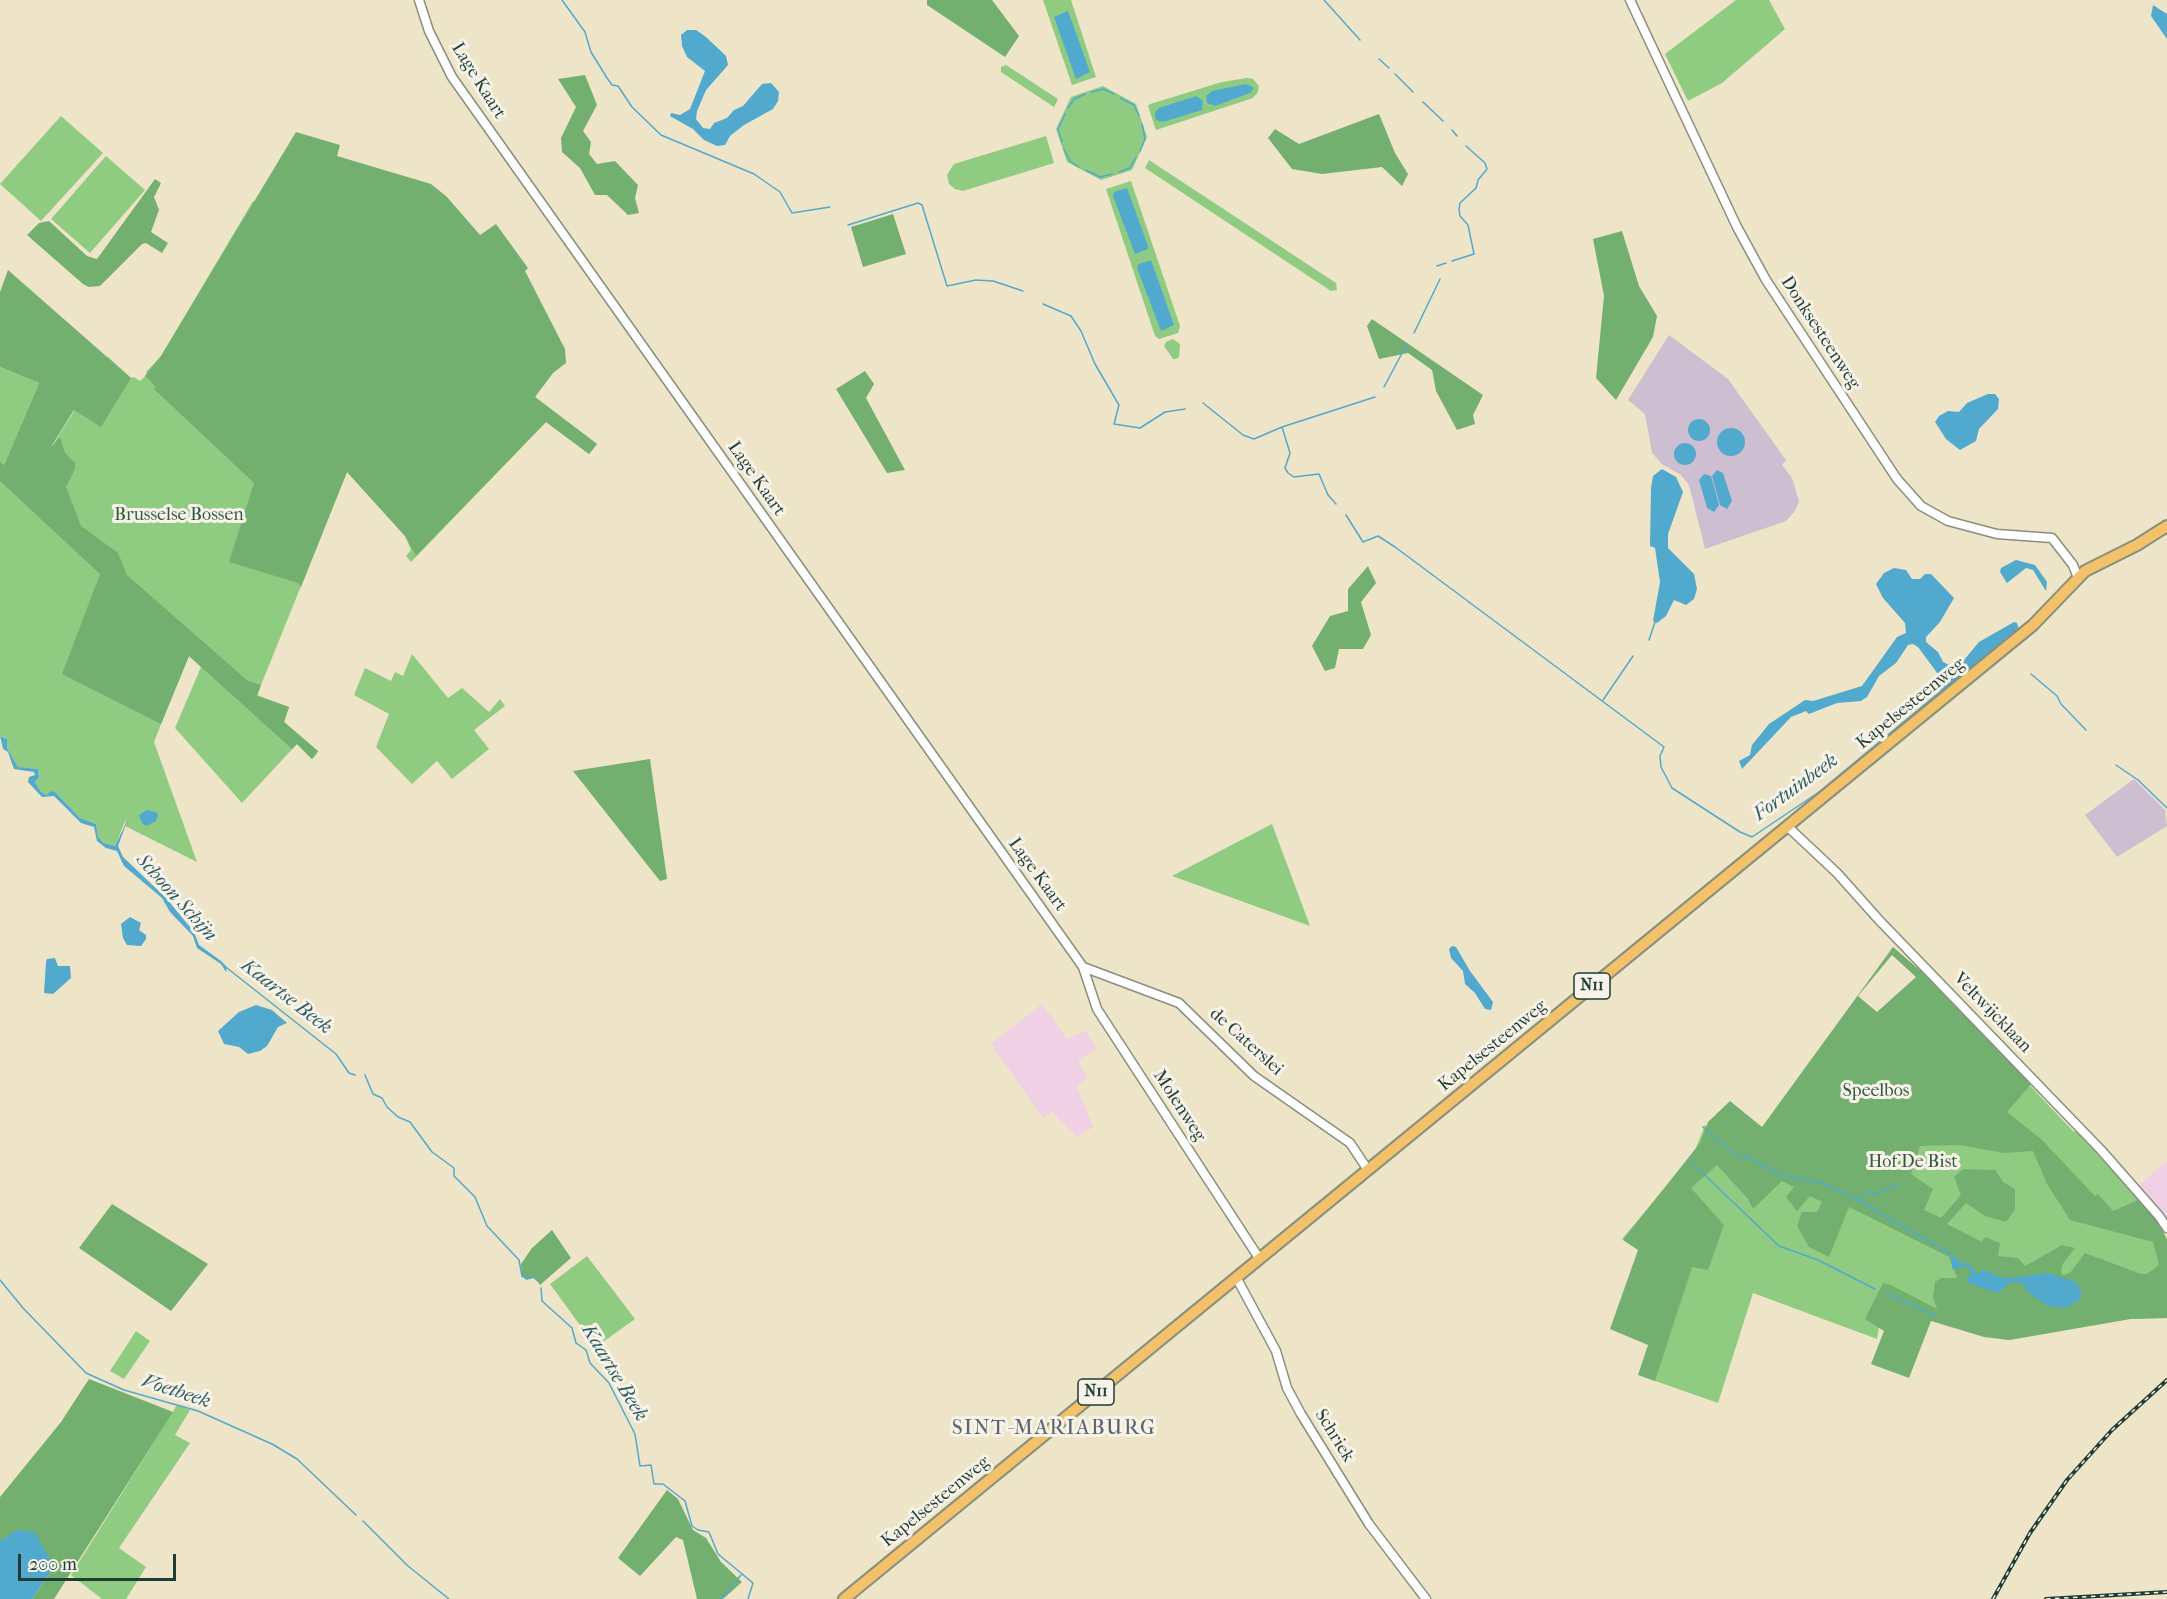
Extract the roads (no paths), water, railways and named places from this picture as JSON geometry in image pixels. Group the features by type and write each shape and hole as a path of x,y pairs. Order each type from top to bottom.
{"main road":[{"name":"Kapelsesteenweg","path":"844,1599 2043,617 2078,578 2167,526"}],"street":[{"name":"Lage Kaart","path":"419,0 442,59 479,117 1083,967"},
{"name":"Donksesteenweg","path":"1629,0 1737,227 1766,280 1897,479 1922,506 1948,521 1996,534 2052,538 2073,566 2078,578"},
{"name":"Veltwijcklaan","path":"1787,826 1837,873 1879,920 2101,1150 2167,1228"},
{"name":"de Caterslei","path":"1083,967 1179,1003 1254,1076 1350,1143 1368,1170"},
{"name":"Molenweg","path":"1083,967 1097,1009 1259,1258"},
{"name":"Schriek","path":"1236,1277 1276,1351 1287,1388 1301,1414 1374,1531 1426,1599"}],"water":[{"path":"2153,5 2167,14 2167,39 2151,16"},
{"path":"1068,11 1090,72 1076,79 1054,17"},
{"path":"687,30 696,30 706,37 726,56 728,65 706,90 697,111 696,119 703,128 710,129 714,123 727,118 734,110 743,106 762,84 771,83 779,92 778,101 773,109 744,125 730,136 725,145 717,146 704,140 693,129 670,116 671,113 680,115 690,109 705,71 687,57 682,46 681,35"},
{"path":"1246,84 1254,88 1250,93 1215,106 1207,103 1206,96 1212,91"},
{"path":"1196,96 1203,101 1202,110 1163,122 1156,120 1155,113 1159,108"},
{"path":"1127,188 1148,246 1148,249 1135,254 1113,196 1114,192"},
{"path":"1151,260 1174,325 1161,331 1137,268 1139,264"},
{"path":"1988,394 1995,394 1999,399 1998,409 1979,429 1976,441 1960,450 1946,439 1935,422 1939,416 1948,411 1959,412 1967,403"},
{"path":"1699,419 1709,426 1710,430 1703,440 1699,441 1689,434 1688,430 1695,420"},
{"path":"1731,428 1741,432 1745,442 1741,452 1731,456 1721,452 1717,442 1721,432"},
{"path":"1685,443 1693,446 1696,454 1693,462 1685,465 1677,462 1674,454 1677,446"},
{"path":"1662,469 1676,477 1683,492 1668,534 1668,548 1694,574 1697,589 1694,599 1686,605 1674,600 1666,616 1657,623 1653,621 1660,582 1655,548 1650,546 1651,488 1653,476"},
{"path":"1717,470 1723,473 1732,501 1727,509 1720,505 1712,476"},
{"path":"1704,474 1711,476 1719,505 1714,512 1707,508 1699,480"},
{"path":"2016,560 2035,565 2047,582 2046,591 2033,570 2026,568 2007,583 2000,572 2001,568"},
{"path":"1894,568 1906,570 1912,579 1920,579 1925,574 1931,574 1954,598 1940,622 1926,637 1926,642 1938,652 1943,662 1949,665 1964,660 1979,642 2014,622 2017,623 2019,630 1943,692 1939,689 1942,684 1938,674 1918,647 1913,644 1908,645 1896,663 1879,676 1867,697 1861,701 1837,703 1809,714 1806,711 1791,717 1742,769 1739,761 1750,755 1752,745 1769,724 1805,700 1813,701 1862,686 1897,637 1906,633 1905,623 1883,598 1876,584 1884,573"},
{"path":"0,736 7,739 7,748 18,767 38,769 39,777 35,782 41,792 46,795 52,791 56,793 80,818 96,824 98,837 104,843 115,846 128,819 118,846 123,857 166,898 194,932 199,945 227,967 226,972 221,964 197,948 193,936 170,912 162,898 124,866 117,851 106,848 97,841 94,827 81,823 54,796 42,797 28,782 29,777 35,775 34,772 14,769 8,752 3,749"},
{"path":"147,810 156,812 158,815 156,821 146,826 139,815"},
{"path":"130,917 141,923 139,930 146,935 141,946 127,945 123,938 121,924"},
{"path":"1452,946 1456,947 1493,1002 1491,1010 1485,1009 1475,993 1465,984 1463,971 1451,958 1449,949"},
{"path":"55,958 58,966 70,966 71,978 53,994 44,993 46,962 47,959"},
{"path":"256,1005 272,1010 287,1023 278,1027 267,1046 260,1051 248,1054 239,1047 224,1044 218,1031 239,1012"},
{"path":"1951,1253 1960,1263 1968,1263 1976,1273 1985,1270 2002,1278 2011,1278 2048,1273 2076,1282 2082,1293 2078,1301 2065,1308 2048,1306 2029,1293 2022,1283 2010,1282 2000,1292 1993,1292 1969,1283 1967,1280 1971,1272 1967,1266 1952,1269"},
{"path":"17,1530 35,1532 54,1567 32,1599 0,1599 0,1541"}],"waterway":[{"path":"562,0 585,32 591,52 612,85 618,86 632,107 661,135 754,174 780,192 792,213 830,207"},
{"path":"1324,0 1360,40"},
{"path":"1379,59 1389,68"},
{"path":"1395,74 1413,92"},
{"path":"1092,92 1103,89 1114,94"},
{"path":"1068,108 1074,99 1085,94"},
{"path":"1120,98 1134,105 1139,116"},
{"path":"1423,102 1443,121"},
{"path":"1062,142 1058,129 1065,114"},
{"path":"1140,151 1145,139 1142,124"},
{"path":"1452,130 1457,136"},
{"path":"1452,261 1474,254 1468,225 1460,216 1459,209 1460,203 1476,188 1478,180 1487,169 1485,163 1466,146"},
{"path":"1064,149 1070,161 1079,167"},
{"path":"1119,172 1130,168 1136,157"},
{"path":"1086,170 1100,177 1112,174"},
{"path":"848,225 918,203 922,205 947,286 976,280 993,281 1023,291"},
{"path":"1437,266 1446,263"},
{"path":"1414,333 1440,279"},
{"path":"1043,304 1071,316 1081,331 1095,364 1119,405 1114,424 1140,428 1165,412 1185,409"},
{"path":"1384,387 1407,344"},
{"path":"1282,427 1375,397"},
{"path":"1203,403 1243,435 1254,439 1282,427 1290,453 1285,468 1288,473 1294,477 1319,474 1328,495 1336,504"},
{"name":"Fortuinbeek","path":"1346,515 1363,542 1378,536 1395,547 1664,747 1660,756 1661,767 1672,788 1740,832 1752,837 1819,792 1942,690"},
{"path":"1649,640 1655,622"},
{"path":"1603,700 1633,656"},
{"name":"Fortuinbeek","path":"2031,674 2057,696 2061,704 2086,730"},
{"name":"Fortuinbeek","path":"2116,765 2138,780 2167,808"},
{"name":"Kaartse Beek","path":"227,968 336,1054 349,1073 355,1075"},
{"name":"Kaartse Beek","path":"365,1075 373,1094 382,1098 387,1107 398,1117 410,1122 432,1152 454,1168 454,1176 475,1197 487,1226 519,1260 522,1276 527,1279 533,1277 538,1281"},
{"path":"1703,1127 1741,1159 1747,1156 1778,1174 1822,1183 1856,1199 1950,1254"},
{"path":"1690,1161 1779,1246 1818,1260 1875,1289"},
{"path":"1894,1186 1899,1183"},
{"path":"1856,1199 1866,1192 1879,1193 1893,1187"},
{"name":"Voetbeek","path":"0,1280 23,1308 86,1373 124,1390 198,1411 272,1444 297,1459 356,1515"},
{"name":"Kaartse Beek","path":"541,1288 542,1301 572,1328 576,1343 586,1350 590,1363 609,1383 635,1434 640,1466 651,1465 654,1484 663,1484 685,1501 692,1526 709,1532 718,1554 753,1583 748,1599"},
{"path":"1887,1294 1936,1316"},
{"name":"Voetbeek","path":"363,1521 408,1566 449,1599"},
{"name":"Voetbeek","path":"721,1599 741,1575"}],"railway":[{"path":"1993,1599 2030,1533 2067,1480 2112,1430 2167,1380"},
{"path":"2046,1599 2167,1592"}],"district":[{"name":"SINT-MARIABURG","path":"1054,1429"}],"park label":[{"name":"Brusselse Bossen","path":"179,516"},
{"name":"Speelbos","path":"1876,1092"},
{"name":"Hof De Bist","path":"1913,1163"}],"water label":[{"name":"Schoon Schijn","path":"176,898"}]}
